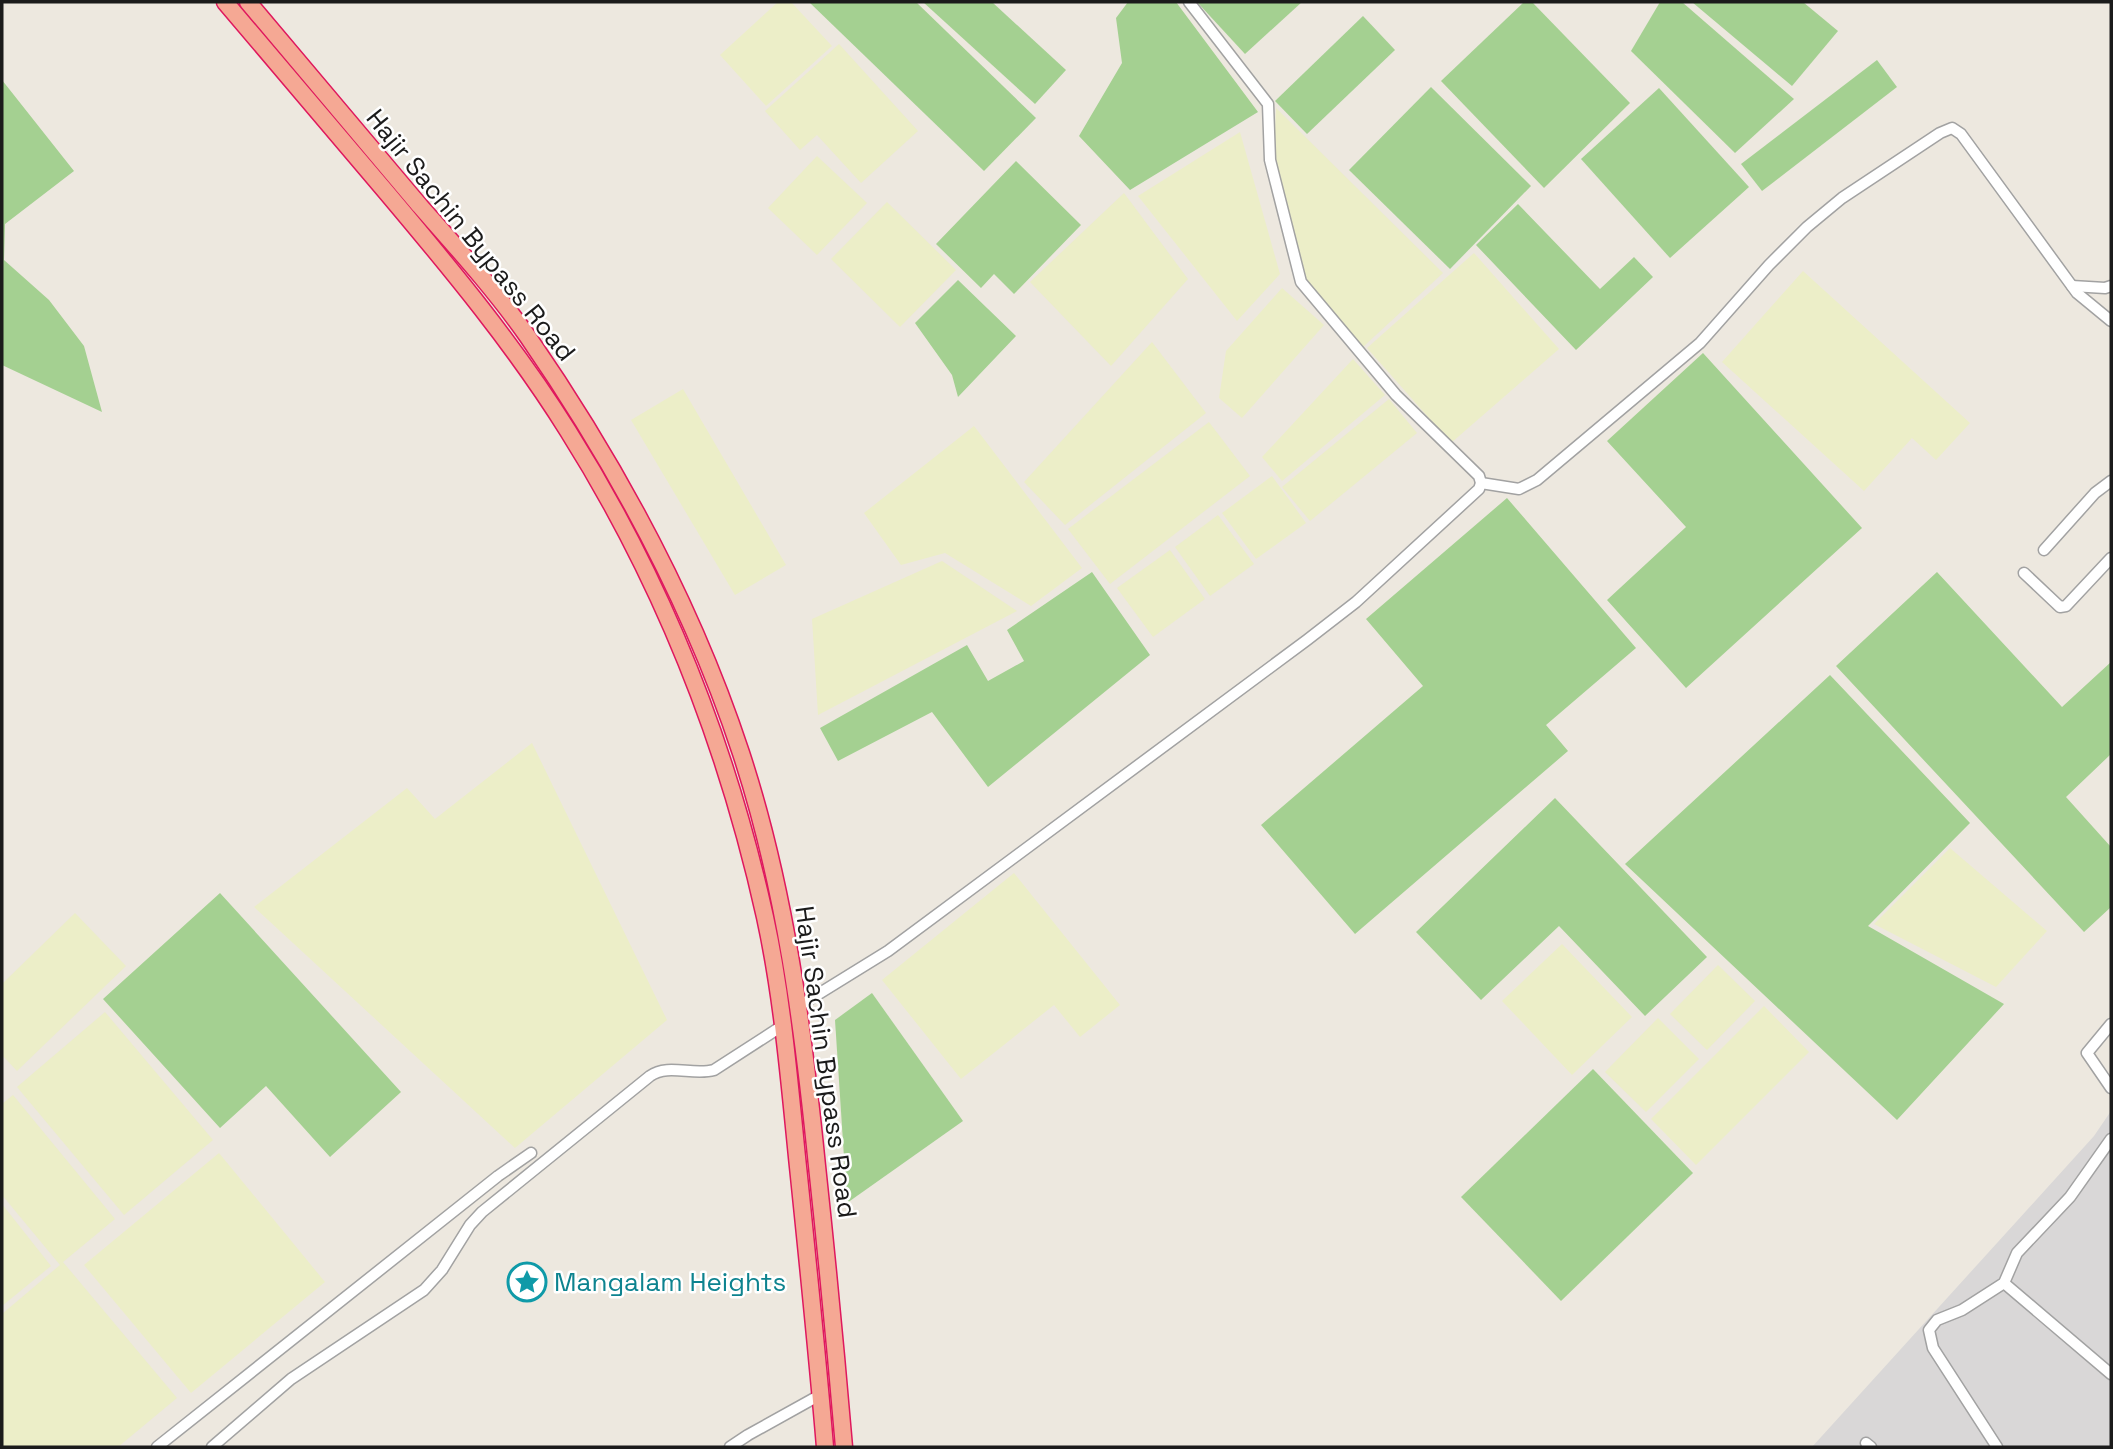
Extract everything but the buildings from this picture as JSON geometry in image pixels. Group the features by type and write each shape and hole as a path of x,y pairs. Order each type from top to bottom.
{"highway":[{"path":"225,2 448,266 508,343 568,431 629,536 676,635 701,699 739,813 765,920 782,1026 825,1447"},
{"name":"Hajir Sachin Bypass Road","path":"248,2 525,332 625,492 662,559 705,657 741,753 772,865 788,937 804,1043 844,1447"}],"street":[{"path":"799,1006 888,951 1317,633 1356,602 1475,495 1481,483 1479,476 1396,395 1301,282 1270,160 1268,104 1189,2"},
{"path":"1481,483 1519,489 1537,480 1700,343 1769,265 1807,227 1842,198 1940,133 1952,128 1961,134 2083,300 2111,321"},
{"path":"2072,286 2111,286"},
{"path":"2044,550 2095,493 2111,481"},
{"path":"2024,573 2060,607 2066,606 2111,558"},
{"path":"2111,1024 2087,1054 2111,1088"},
{"path":"212,1447 291,1379 424,1290 442,1270 470,1225 482,1212 656,1072 666,1070 704,1073 714,1070 782,1026"},
{"path":"1997,1447 1933,1348 1929,1330 1937,1320 1962,1310 2004,1283 2017,1253 2070,1197 2111,1139"},
{"path":"157,1447 498,1176 531,1153"},
{"path":"2004,1283 2111,1374"},
{"path":"730,1447 821,1395"}],"shaded area":[{"path":"2111,1111 2111,1447 1812,1447 2094,1136"}],"green space":[{"path":"778,2 791,2 832,46 766,106 720,55"},
{"path":"809,2 916,2 1036,118 984,171"},
{"path":"923,2 992,2 1066,70 1035,104"},
{"path":"1128,2 1176,2 1258,112 1130,190 1079,136 1122,63 1116,18"},
{"path":"1197,2 1302,2 1245,54"},
{"path":"1524,2 1532,2 1630,103 1544,188 1441,81"},
{"path":"1660,2 1682,2 1794,99 1735,153 1631,51"},
{"path":"1692,2 1803,2 1838,31 1792,86"},
{"path":"1363,16 1395,50 1307,134 1275,101"},
{"path":"839,44 918,131 861,183 817,135 800,150 765,111"},
{"path":"1877,60 1897,87 1762,191 1741,164"},
{"path":"2,80 74,171 5,224 4,260 49,300 84,346 102,412 2,365"},
{"path":"1431,87 1531,186 1450,269 1349,170"},
{"path":"1659,88 1749,187 1670,258 1581,159"},
{"path":"1276,108 1443,273 1363,347 1305,280 1274,154"},
{"path":"1240,132 1280,274 1237,321 1138,196"},
{"path":"817,156 867,203 817,255 768,208"},
{"path":"1016,161 1081,225 1014,294 994,274 981,288 936,244"},
{"path":"1124,193 1188,279 1111,366 1030,282"},
{"path":"887,202 956,270 900,327 831,259"},
{"path":"1518,204 1600,289 1634,257 1653,277 1576,350 1476,245"},
{"path":"1474,253 1559,349 1451,443 1367,348"},
{"path":"1803,271 1970,423 1936,460 1912,438 1864,491 1722,362"},
{"path":"958,280 1016,336 958,397 952,375 915,323"},
{"path":"1282,288 1324,325 1242,418 1219,398 1226,351"},
{"path":"1152,342 1206,413 1065,525 1024,482"},
{"path":"1703,353 1862,528 1686,688 1607,600 1686,527 1607,441"},
{"path":"1353,359 1385,395 1282,481 1262,457"},
{"path":"683,389 786,565 735,595 631,420"},
{"path":"1389,399 1417,433 1310,521 1282,487"},
{"path":"1209,422 1250,476 1110,584 1068,529"},
{"path":"974,426 1082,568 1031,606 945,553 901,565 864,513"},
{"path":"1272,476 1306,523 1256,559 1222,513"},
{"path":"1507,498 1636,648 1546,725 1568,751 1355,934 1261,825 1423,686 1366,619"},
{"path":"1218,515 1254,564 1210,596 1175,547"},
{"path":"1170,550 1205,599 1153,637 1117,588"},
{"path":"942,561 1017,611 818,715 812,619"},
{"path":"1092,572 1150,655 988,787 932,712 838,761 820,728 967,645 988,681 1024,661 1007,630"},
{"path":"1937,572 2062,707 2111,662 2111,754 2066,797 2111,847 2111,907 2084,932 1836,666"},
{"path":"1830,675 1970,823 1868,926 2004,1004 1897,1120 1625,864"},
{"path":"532,743 667,1020 515,1148 254,907 407,788 435,819"},
{"path":"1555,798 1707,957 1645,1016 1559,926 1481,1000 1416,932"},
{"path":"1950,848 2047,931 1996,987 1874,924"},
{"path":"1014,873 1120,1005 1080,1037 1054,1005 961,1079 882,980"},
{"path":"220,893 401,1092 330,1157 266,1086 220,1128 103,999"},
{"path":"75,913 126,966 17,1071 2,1055 2,984"},
{"path":"1562,944 1632,1017 1572,1075 1502,1001"},
{"path":"1718,965 1755,1001 1707,1050 1670,1014"},
{"path":"872,993 963,1121 847,1203 835,1020"},
{"path":"1764,1006 1809,1052 1696,1165 1651,1119"},
{"path":"105,1012 213,1140 124,1215 17,1087"},
{"path":"1658,1018 1699,1059 1646,1112 1605,1072"},
{"path":"1593,1069 1693,1173 1561,1301 1461,1197"},
{"path":"13,1095 115,1219 63,1262 177,1398 118,1447 2,1447 2,1314 60,1265 2,1195 2,1104"},
{"path":"219,1153 325,1282 191,1393 84,1265"},
{"path":"2,1204 51,1266 2,1306"}],"place":[{"name":"Mangalam Heights","path":"527,1282"}]}
